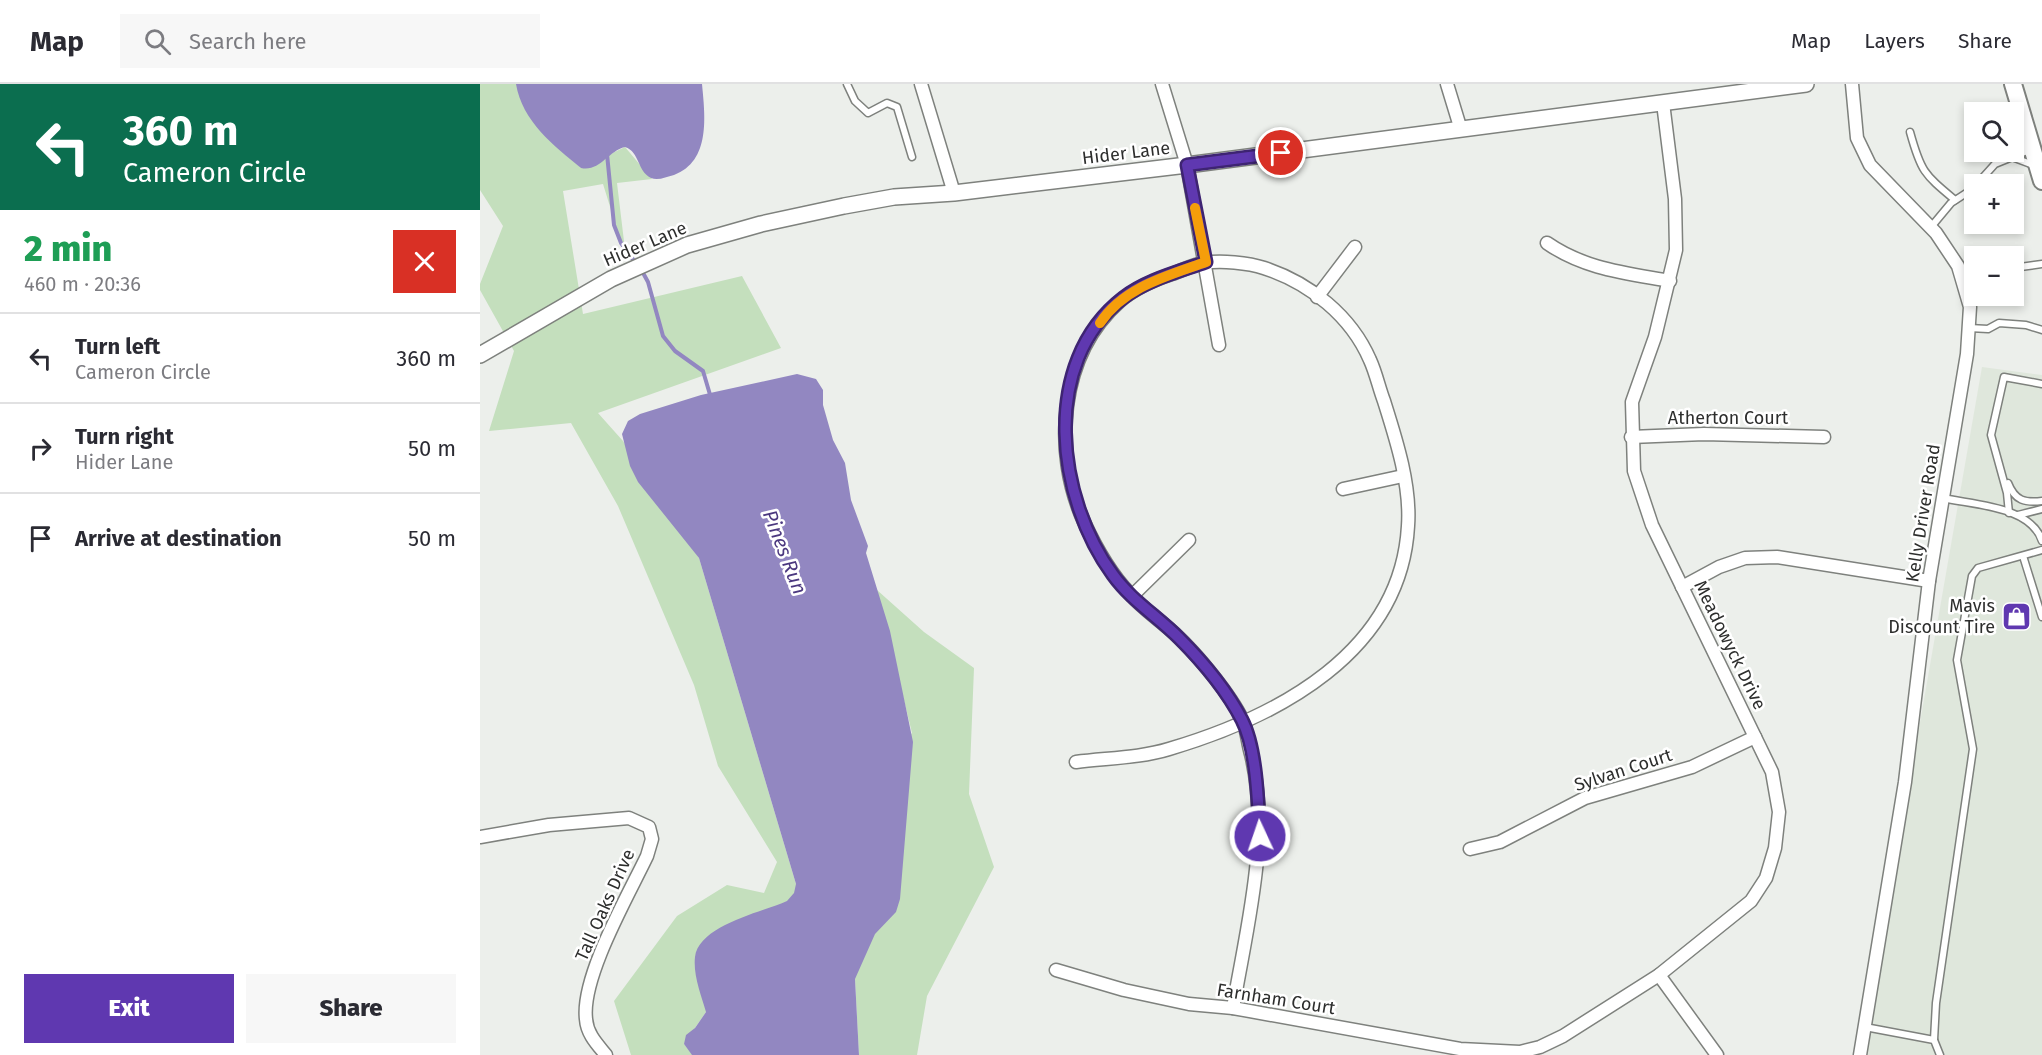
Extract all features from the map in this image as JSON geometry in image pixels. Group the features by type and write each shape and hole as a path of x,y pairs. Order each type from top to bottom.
{"main road":[{"path":"2013,84 2040,174"}],"street":[{"path":"921,84 954,193"},
{"path":"1162,84 1187,165 1219,345"},
{"path":"1446,84 1461,130"},
{"name":"Hider Lane","path":"480,355 611,279 687,245 761,224 844,206 894,197 954,193 1461,130 1663,103 1727,89 1806,84"},
{"name":"Kelly Driver Road","path":"1852,84 1857,138 1870,165 1931,228 1960,271 1970,307 1969,328 1929,581 1905,782 1860,1055"},
{"name":"Meadowyck Drive","path":"1492,1052 1520,1052 1540,1047 1563,1036 1659,975 1742,909 1766,878 1775,848 1779,812 1772,772 1652,525 1634,471 1631,437 1632,402 1655,337 1676,250 1675,199 1663,103"},
{"path":"1547,243 1568,258 1589,266 1670,281"},
{"path":"1317,297 1354,247"},
{"path":"1076,762 1165,751 1243,722 1290,700 1333,670 1374,625 1401,573 1409,523 1400,453 1370,359 1340,313 1317,297 1261,267 1206,262 1156,280 1123,298 1104,317 1082,350 1071,384 1064,438 1070,485 1084,522 1107,564 1132,596 1179,638 1214,678 1243,722 1257,780 1260,836 1233,1008"},
{"name":"Atherton Court","path":"1631,437 1704,434 1824,437"},
{"path":"1343,489 1403,476"},
{"path":"1132,596 1189,540"},
{"path":"1682,587 1719,567 1745,558 1777,557 1929,581"},
{"name":"Sylvan Court","path":"1470,849 1500,842 1585,798 1692,767 1755,736"},
{"name":"Tall Oaks Drive","path":"480,837 549,825 629,818 649,827 652,839 647,856 600,954 586,997 586,1020 592,1038 606,1055"},
{"name":"Farnham Court","path":"1056,970 1124,990 1189,1004 1233,1008 1460,1049 1492,1052"},
{"path":"1659,975 1717,1055"}],"lane":[{"path":"847,84 855,101 868,113 887,103 897,107 912,157"},
{"path":"1910,132 1919,165 1955,200"},
{"path":"2024,151 2032,148"},
{"path":"1986,174 2000,162"},
{"path":"2020,162 2040,174"},
{"path":"1931,228 1955,200 1964,194"},
{"path":"2024,266 2042,264"},
{"path":"1960,271 1964,270"},
{"path":"1969,328 1988,329 1999,323 2026,324 2042,330"},
{"path":"2009,513 2007,493 1991,435 2004,377 2042,384"},
{"path":"1991,435 2016,498 2025,503 2042,501"},
{"path":"1943,498 2018,516 2029,522 2040,534 2042,541"},
{"path":"2018,516 2042,509"},
{"path":"1940,1055 1934,1040 1936,1003 1973,749 1957,660 1972,576 1978,568 2042,550"},
{"path":"2023,556 2042,617"},
{"path":"1864,1027 1934,1040"}],"shaded area":[{"path":"1982,367 2042,375 2042,1055 1862,1055"}],"green space":[{"path":"480,84 518,84 581,168 625,147 652,179 617,183 626,258 603,184 563,191 583,314 742,276 781,348 598,413 623,441 699,558 796,884 912,733 877,590 924,632 974,668 969,794 994,867 927,996 917,1055 859,1055 855,979 706,1012 684,1044 693,1055 631,1055 614,1001 677,916 727,885 764,893 777,862 718,766 694,685 618,506 571,423 489,431 514,351 480,290 480,284 503,226 480,190"}],"water":[{"path":"516,84 702,84 704,123 700,148 686,168 674,175 659,179 646,175 630,149 625,147 593,167 581,168 550,142 532,121 519,97"},
{"path":"797,374 816,379 823,390 823,405 833,440 845,463 851,500 868,546 866,553 890,631 913,742 900,899 896,912 875,934 855,979 859,1055 692,1055 684,1044 686,1035 695,1028 706,1012 695,971 695,957 699,946 720,928 787,901 794,893 796,884 699,558 638,482 630,466 622,434 628,421 640,414 701,395"}],"waterway":[{"name":"Pines Run","path":"607,154 614,225 621,243 637,265"},
{"name":"Pines Run","path":"642,271 648,282 663,336 675,351 703,371 711,398"}],"slow traffic":[{"path":"1100,323 1123,298 1156,280 1206,262 1195,208"}],"place":[{"name":"Mavis Discount Tire","path":"2016,616"}],"route":[{"path":"1260,836 1257,780 1243,722 1214,678 1179,638 1132,596 1113,574 1084,522 1070,485 1064,438 1071,384 1082,350 1104,317 1123,298 1156,280 1206,262 1187,165 1281,153"}]}
